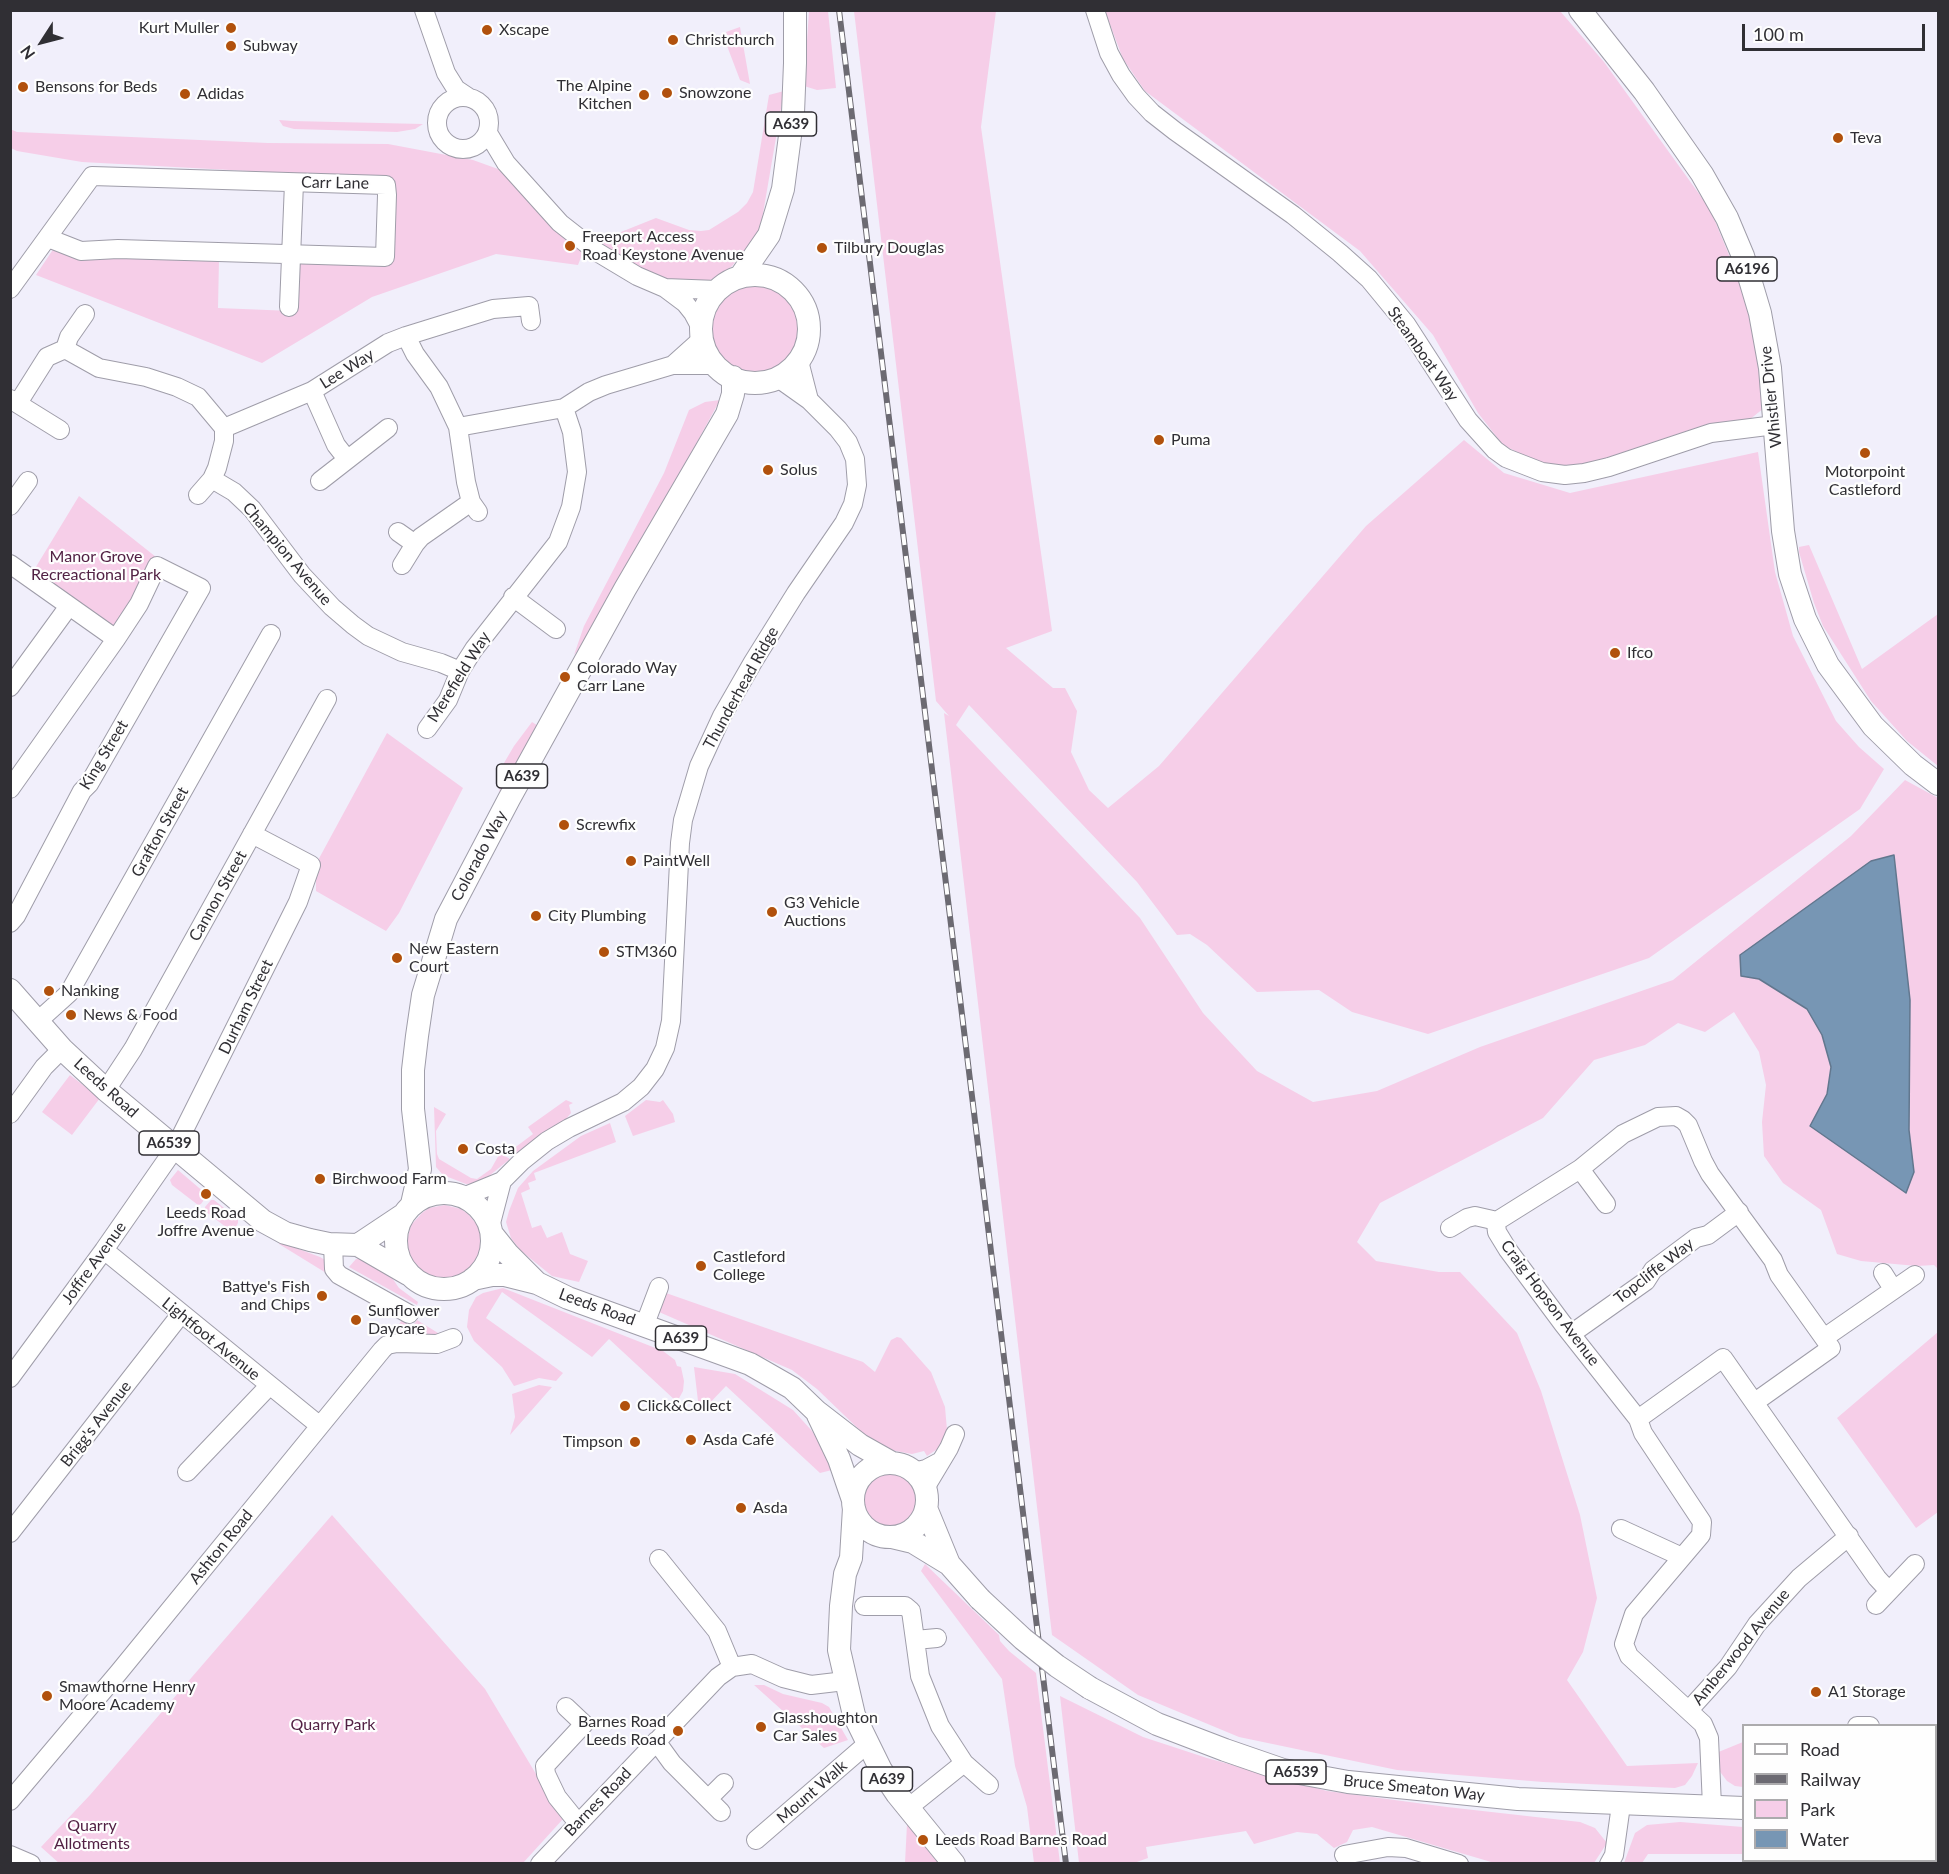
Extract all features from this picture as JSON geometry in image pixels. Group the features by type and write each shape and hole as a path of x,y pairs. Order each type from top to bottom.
{"main road":[{"name":"A639","path":"717,290 740,277 770,235 783,189 793,113 795,10"},
{"name":"Whistler Drive","path":"1580,10 1682,144 1702,174 1727,218 1743,256 1760,313 1770,368 1783,531 1790,574 1805,620 1828,664 1873,726 1912,765 1938,784"},
{"name":"A639","path":"770,235 772,262 779,280 792,290 801,302 807,316 809,332 806,347 798,361 774,379"},
{"path":"740,277 761,275 779,280"},
{"path":"717,290 704,312 701,333 707,353 724,371 743,382 774,379"},
{"name":"Colorado Way","path":"408,1210 420,1169 413,1070 417,1036 423,995 446,919 509,799 625,589 727,414 733,394 724,371"},
{"name":"Colorado Way","path":"727,414 750,392 774,379"},
{"name":"Leeds Road","path":"10,990 62,1049 106,1090 263,1221 285,1233 310,1240 358,1245 408,1274"},
{"path":"408,1210 397,1230 396,1245 400,1261 408,1274 424,1285 443,1289 464,1285 482,1270 489,1259 492,1247 491,1230 479,1209 433,1182 420,1169"},
{"path":"358,1245 424,1197 436,1193 456,1195"},
{"name":"A639","path":"491,1230 508,1254 537,1283"},
{"name":"A639","path":"473,1279 506,1275 537,1283"},
{"name":"Leeds Road","path":"537,1283 568,1298 750,1364 792,1388 816,1410"},
{"name":"A639","path":"816,1410 914,1483"},
{"name":"A639","path":"816,1410 840,1459 859,1520 874,1533 889,1537"},
{"name":"A639","path":"914,1483 872,1468 860,1479 854,1491 851,1558 841,1606 839,1650 854,1715 881,1770 908,1808 954,1863"},
{"path":"851,1558 870,1542 904,1534 913,1529 921,1519 914,1483"},
{"name":"Bruce Smeaton Way","path":"914,1483 949,1564"},
{"name":"Bruce Smeaton Way","path":"889,1537 913,1542 949,1564 980,1599 1040,1653 1090,1688 1157,1724 1283,1770 1348,1782 1518,1799 1621,1805 1742,1808"}],"street":[{"path":"424,10 446,73 456,89 477,101 489,118 488,133 483,141 473,148"},
{"name":"Steamboat Way","path":"1095,10 1109,53 1136,96 1152,113 1293,215 1369,279 1407,324 1468,420 1495,450 1506,458 1542,472 1575,474 1609,467 1711,433 1774,425"},
{"path":"446,73 441,109 437,120 438,129 444,140 456,148 473,148 506,163"},
{"path":"441,109 453,99 468,97"},
{"path":"488,133 506,163 560,223 597,252 637,276 665,288 685,303 693,313 701,333 674,365"},
{"name":"Carr Lane","path":"10,289 92,176 386,185 384,257 118,249 81,251 48,238"},
{"path":"289,307 294,183"},
{"path":"665,288 717,290"},
{"name":"Lee Way","path":"225,428 312,391 388,343 406,336 493,309 529,306 531,321"},
{"path":"60,430 14,401 47,357 65,349 69,337 85,314"},
{"path":"402,565 415,544 440,523 475,507 466,482 458,427 439,387 415,354 406,336"},
{"path":"65,349 99,368 147,377 198,397 225,428 224,441 212,478 198,495"},
{"name":"Thunderhead Ridge","path":"798,361 809,400"},
{"path":"458,427 564,408 589,392 606,385 674,365 724,371"},
{"name":"Thunderhead Ridge","path":"456,1195 502,1182 522,1161 547,1141 568,1128 623,1102 641,1087 655,1069 665,1048 672,1021 680,843 683,820 699,766 722,716 753,662 796,593 844,523 853,504 857,485 857,466 851,446 838,429 809,400 774,379"},
{"path":"312,391 336,445 346,459"},
{"name":"Merefield Way","path":"427,729 448,700 460,671 474,649 558,542 572,507 577,472 572,432 564,408"},
{"path":"320,481 388,428"},
{"name":"Champion Avenue","path":"212,478 234,492 252,509 302,575 332,607 353,625 368,636 402,652 460,671"},
{"path":"10,506 28,482"},
{"path":"398,532 415,544"},
{"path":"10,564 116,639 10,789"},
{"name":"King Street","path":"10,923 16,916 82,791 89,784 201,588 157,566 116,639"},
{"path":"513,597 556,628"},
{"path":"10,687 69,606"},
{"name":"Grafton Street","path":"38,1021 69,993 271,634"},
{"name":"Cannon Street","path":"106,1090 133,1049 327,699"},
{"name":"Durham Street","path":"175,1148 298,902 311,865 252,834"},
{"path":"10,1114 44,1066 62,1049"},
{"name":"Craig Hopson Avenue","path":"1712,1806 1709,1737 1703,1724 1629,1656 1624,1644 1634,1614 1701,1535 1702,1522 1643,1433 1638,1419 1508,1250 1497,1232 1497,1221 1580,1169 1623,1134 1658,1117 1676,1116 1688,1125 1702,1161 1773,1260 1779,1275 1824,1338"},
{"name":"Joffre Avenue","path":"10,1378 175,1148"},
{"path":"1580,1169 1606,1204"},
{"name":"Thunderhead Ridge","path":"491,1230 502,1182"},
{"name":"Topcliffe Way","path":"1571,1334 1646,1281 1653,1270 1696,1238 1708,1235 1739,1212"},
{"path":"1450,1228 1475,1216 1497,1221"},
{"path":"333,1244 334,1269 341,1278 409,1314"},
{"name":"Lightfoot Avenue","path":"104,1250 320,1426"},
{"path":"1883,1273 1893,1289"},
{"path":"1755,1402 1831,1348 1824,1338 1915,1275"},
{"path":"648,1316 659,1287"},
{"name":"Brigg's Avenue","path":"10,1533 181,1314"},
{"name":"Ashton Road","path":"10,1801 372,1360 387,1345 437,1344 453,1338"},
{"path":"1638,1419 1723,1358 1877,1578 1889,1591"},
{"path":"187,1472 269,1386"},
{"path":"914,1483 926,1468 941,1461 950,1448 955,1434"},
{"path":"1621,1529 1682,1557"},
{"name":"Amberwood Avenue","path":"1689,1710 1728,1667 1757,1624 1799,1578 1852,1541"},
{"path":"659,1559 717,1631 732,1667 753,1664 783,1678 811,1685 845,1681"},
{"path":"1876,1605 1915,1564"},
{"path":"864,1606 905,1605 911,1611 920,1676 940,1726 964,1763 989,1785"},
{"path":"915,1640 936,1638"},
{"name":"Barnes Road","path":"540,1863 718,1677 732,1667"},
{"path":"566,1707 584,1724 545,1766 546,1774 557,1797 578,1823"},
{"path":"656,1741 672,1763 721,1812"},
{"name":"Mount Walk","path":"756,1840 867,1744"},
{"path":"908,1808 964,1763"},
{"path":"708,1799 724,1783"},
{"path":"1609,1863 1614,1856 1621,1805"},
{"path":"1344,1855 1388,1847 1406,1848 1460,1863"},
{"path":"10,1855 31,1863"}],"green space":[{"path":"809,11 828,11 836,88 817,90 804,86"},
{"path":"854,11 996,11 981,127 1052,631 1006,648 1053,688 1065,688 1077,711 1071,752 1089,790 1108,808 1159,766 1366,526 1464,440 1504,473 1570,493 1758,452 1775,572 1793,636 1836,721 1859,747 1884,769 1860,809 1649,958 1428,1034 1352,1012 1319,990 1257,992 1207,945 1190,934 1177,935 1137,882 969,705 956,725 1140,918 1203,1013 1257,1071 1313,1102 1377,1091 1480,1047 1673,980 1851,836 1905,780 1938,798 1938,1269 1934,1265 1917,1266 1861,1261 1837,1254 1821,1210 1783,1183 1764,1156 1762,1122 1766,1085 1759,1052 1734,1012 1705,1032 1678,1023 1645,1045 1594,1060 1543,1118 1380,1203 1357,1242 1376,1261 1439,1272 1460,1272 1517,1333 1541,1391 1580,1515 1597,1598 1583,1652 1567,1680 1627,1766 1698,1763 1685,1785 1675,1788 1543,1782 1397,1770 1239,1737 1138,1695 1052,1635 944,713 949,716 936,701","holes":["1894,855 1910,1000 1909,1130 1914,1172 1827,1094 1831,1067 1822,1035 1807,1009 1759,979"]},
{"path":"1105,11 1560,11 1604,62 1710,209 1745,294 1762,376 1764,408 1749,420 1603,463 1574,467 1543,465 1503,445 1478,413 1433,335 1360,251 1145,91 1123,59"},
{"path":"740,27 750,84 740,80 724,38 728,37 726,32"},
{"path":"784,91 760,231 732,266 718,277 702,283 679,283 627,262 602,244 616,234 656,218 689,230 701,231 709,230 738,212 753,192 769,95"},
{"path":"279,120 423,124 415,129 397,132 294,129 283,126"},
{"path":"10,129 17,132 268,143 388,144 473,160 498,169 583,252 578,265 496,254 372,297 262,363 36,275 54,248 219,259 218,308 292,311 298,262 389,263 378,178 82,162 17,151 11,148"},
{"path":"755,286 779,293 791,305 798,329 791,353 779,365 755,372 731,365 719,353 712,329 719,305 731,293"},
{"path":"720,400 595,629 574,655 584,626 664,473 689,410 705,402"},
{"name":"Manor Grove Recreactional Park","path":"79,496 156,557 136,600 115,636 31,575"},
{"path":"1809,545 1862,669 1938,614 1938,766 1907,741 1871,701 1823,626 1799,552 1799,547"},
{"path":"532,722 540,727 499,800 504,763"},
{"path":"387,733 463,788 399,913 386,931 316,891 316,864"},
{"path":"70,1075 100,1098 72,1135 42,1112"},
{"path":"566,1100 573,1103 569,1105 571,1113 566,1119 540,1135 517,1154 510,1149 507,1151 502,1149 506,1143 513,1149 533,1134 528,1127"},
{"path":"646,1100 660,1102 663,1100 673,1114 675,1122 633,1136 625,1116"},
{"path":"434,1107 446,1114 436,1131 439,1159 471,1178 477,1179 491,1169 500,1153 510,1159 478,1183 466,1184 443,1175 436,1167"},
{"path":"610,1123 616,1142 534,1173 536,1180 528,1183 530,1189 521,1193 532,1228 541,1225 547,1238 562,1232 570,1254 588,1261 579,1282 552,1276 520,1250 511,1238 506,1222 509,1211 518,1188 533,1171 581,1136"},
{"path":"178,1170 205,1193 206,1197 201,1204 198,1205 172,1185 170,1180"},
{"path":"211,1200 238,1219 234,1230 231,1231 205,1211 205,1207"},
{"path":"445,1205 461,1209 468,1214 479,1227 482,1243 479,1259 469,1272 462,1277 447,1281 431,1279 418,1270 409,1257 407,1241 411,1225 422,1213 429,1208"},
{"path":"280,1242 325,1260 331,1276 279,1244"},
{"path":"367,1258 388,1272 399,1288 418,1302 417,1305 349,1267 356,1259"},
{"path":"503,1288 663,1351 675,1360 677,1366 681,1367 684,1381 683,1391 677,1402 609,1339 592,1357 502,1292 486,1318 563,1373 556,1381 539,1378 514,1386 502,1367 474,1341 467,1327 469,1310 476,1297"},
{"path":"666,1293 863,1362 875,1372 891,1340 901,1338 931,1372 945,1407 947,1430 939,1448 927,1456 924,1451 912,1454 885,1449 870,1440 817,1389 792,1370 659,1312"},
{"path":"402,1320 413,1326 417,1320 438,1333 437,1336 390,1336"},
{"path":"1938,1332 1938,1512 1916,1528 1837,1418"},
{"path":"694,1367 735,1374 793,1410 812,1431 836,1469 820,1473 726,1386 705,1408 698,1401"},
{"path":"539,1385 552,1387 510,1435 515,1417 512,1394"},
{"path":"890,1474 900,1476 909,1482 915,1491 917,1501 915,1511 909,1520 900,1526 890,1528 880,1526 871,1520 865,1511 863,1501 865,1491 871,1482 880,1476"},
{"name":"Quarry Park","path":"332,1515 485,1689 563,1819 523,1863 60,1864 41,1847 90,1795"},
{"path":"925,1564 999,1635 1000,1641 1009,1651 1036,1673 1060,1863 1034,1863 1027,1807 1015,1766 1002,1679 921,1571"},
{"path":"754,1685 764,1685 783,1694 822,1703 829,1707 848,1740 824,1748"},
{"path":"1060,1696 1143,1737 1207,1758 1327,1791 1580,1822 1595,1828 1607,1843 1594,1863 1498,1864 1372,1827 1353,1830 1347,1842 1334,1848 1317,1834 1297,1832 1254,1844 1246,1831 1146,1847 1148,1858 1134,1863 1079,1863"},
{"path":"1742,1742 1742,1787 1727,1781 1718,1769 1716,1753"},
{"path":"1680,1822 1742,1827 1742,1854 1648,1854 1642,1863 1624,1863 1635,1833 1647,1825"},
{"path":"907,1824 938,1863 905,1863"}],"water":[{"path":"1894,855 1910,1000 1909,1130 1914,1172 1906,1193 1810,1126 1827,1094 1831,1067 1822,1035 1807,1009 1759,979 1741,976 1740,955 1871,861"}],"railway":[{"path":"839,10 1066,1864"}],"place":[{"name":"Kurt Muller","path":"231,28"},
{"name":"Xscape","path":"487,30"},
{"name":"Christchurch","path":"673,40"},
{"name":"Subway","path":"231,46"},
{"name":"Bensons for Beds","path":"23,87"},
{"name":"Snowzone","path":"667,93"},
{"name":"Adidas","path":"185,94"},
{"name":"The Alpine Kitchen","path":"644,95"},
{"name":"Teva","path":"1838,138"},
{"name":"Freeport Access Road Keystone Avenue","path":"570,246"},
{"name":"Tilbury Douglas","path":"822,248"},
{"name":"Puma","path":"1159,440"},
{"name":"Motorpoint Castleford","path":"1865,453"},
{"name":"Solus","path":"768,470"},
{"name":"Ifco","path":"1615,653"},
{"name":"Colorado Way Carr Lane","path":"565,677"},
{"name":"Screwfix","path":"564,825"},
{"name":"PaintWell","path":"631,861"},
{"name":"G3 Vehicle Auctions","path":"772,912"},
{"name":"City Plumbing","path":"536,916"},
{"name":"STM360","path":"604,952"},
{"name":"New Eastern Court","path":"397,958"},
{"name":"Nanking","path":"49,991"},
{"name":"News & Food","path":"71,1015"},
{"name":"Costa","path":"463,1149"},
{"name":"Birchwood Farm","path":"320,1179"},
{"name":"Leeds Road Joffre Avenue","path":"206,1194"},
{"name":"Castleford College","path":"701,1266"},
{"name":"Battye's Fish and Chips","path":"322,1296"},
{"name":"Sunflower Daycare","path":"356,1320"},
{"name":"Click&Collect","path":"625,1406"},
{"name":"Asda Café","path":"691,1440"},
{"name":"Timpson","path":"635,1442"},
{"name":"Asda","path":"741,1508"},
{"name":"A1 Storage","path":"1816,1692"},
{"name":"Smawthorne Henry Moore Academy","path":"47,1696"},
{"name":"Glasshoughton Car Sales","path":"761,1727"},
{"name":"Barnes Road Leeds Road","path":"678,1731"},
{"name":"Leeds Road Barnes Road","path":"923,1840"}],"park label":[{"name":"Quarry Allotments","path":"92,1835"}]}
